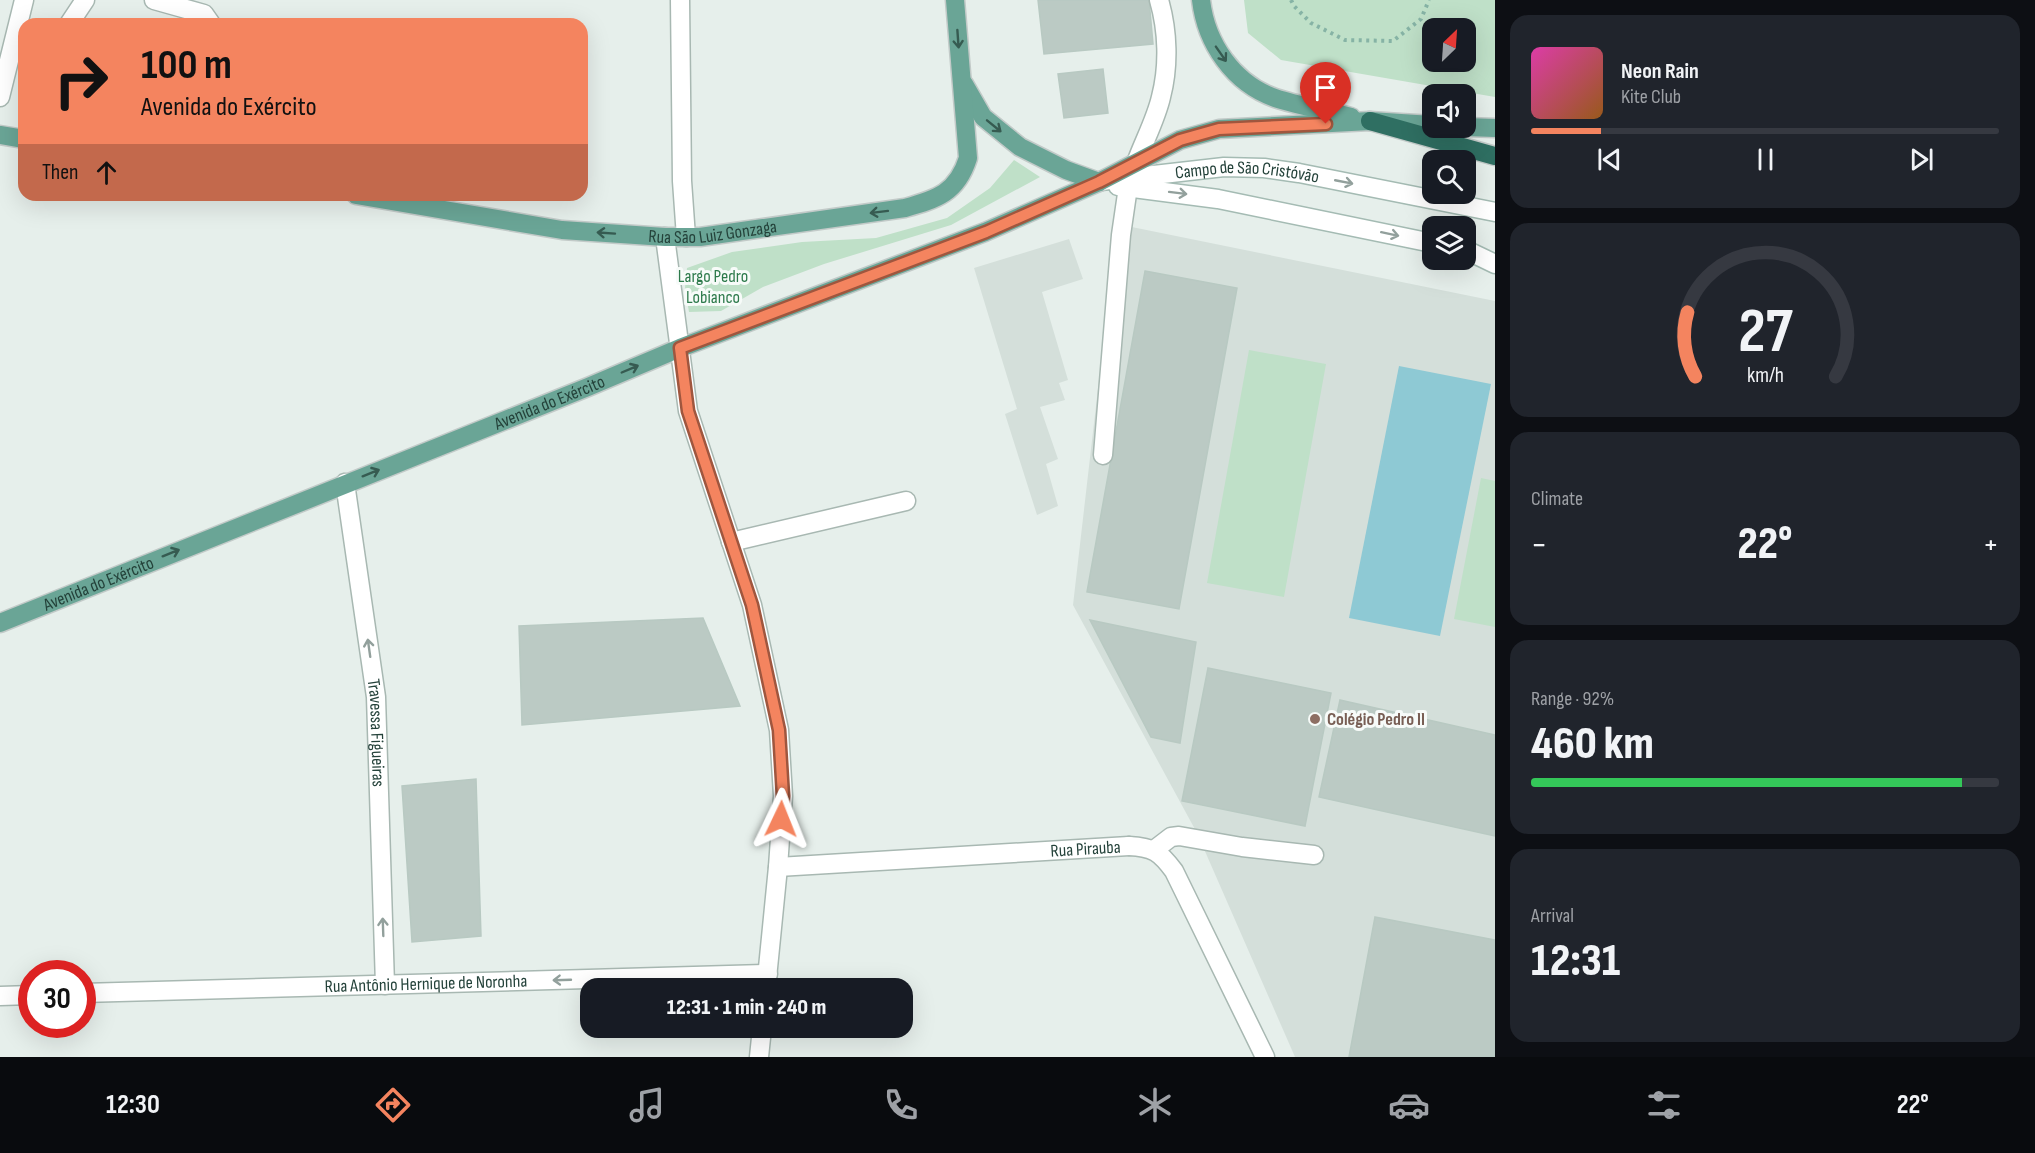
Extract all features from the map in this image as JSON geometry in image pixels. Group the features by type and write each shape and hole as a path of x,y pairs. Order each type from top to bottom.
{"highway":[{"path":"1370,121 1495,156"}],"main road":[{"path":"955,0 961,79 983,117 1020,147 1058,167 1099,182"},
{"name":"Campo de São Cristóvão","path":"1201,0 1203,16 1217,51 1241,80 1274,97 1370,121"},
{"name":"Rua São Luiz Gonzaga","path":"391,201 562,230 665,237 700,237 905,208 936,199 959,179 968,158 961,79"},
{"name":"Campo de São Cristóvão","path":"1099,182 1180,140 1219,129 1370,121 1422,124"},
{"path":"1476,127 1495,128"},
{"name":"Avenida do Exército","path":"0,623 680,348 986,232 1099,182"}],"street":[{"path":"20,18 24,0"},
{"path":"73,18 85,0"},
{"path":"154,0 204,14 207,18"},
{"path":"680,0 682,181 686,237"},
{"path":"1136,163 1161,98 1167,58 1164,17 1159,0"},
{"path":"0,97 18,24"},
{"name":"Campo de São Cristóvão","path":"1099,182 1224,167 1264,168 1495,212"},
{"path":"1099,182 1218,199 1422,241"},
{"path":"1103,455 1121,235 1128,187"},
{"path":"665,237 688,411 752,605 779,730 783,796 767,978"},
{"path":"1476,255 1495,264"},
{"name":"Travessa Figueiras","path":"345,483 376,697 385,985"},
{"path":"731,542 906,501"},
{"path":"1265,1057 1174,871 1164,857 1154,850 1171,837 1179,836 1242,847 1314,855"},
{"name":"Rua Pirauba","path":"778,867 1129,846 1154,850"},
{"name":"Rua Antônio Hernique de Noronha","path":"96,993 385,985 580,983"},
{"path":"0,996 18,995"},
{"path":"759,1057 761,1038"}],"path":[{"path":"1291,0 1311,23 1345,40 1393,41 1421,19 1429,0"}],"shaded area":[{"name":"Colégio Pedro II","path":"1117,224 1495,301 1495,1057 1295,1057 1197,833 1073,605"},
{"path":"1069,239 1083,279 1042,292 1068,380 1059,383 1065,400 1040,407 1058,459 1046,464 1058,506 1037,515 1005,414 1017,409 974,268"}],"green space":[{"path":"1244,0 1495,0 1495,97 1476,94 1476,84 1422,84 1281,60 1248,33"},
{"name":"Largo Pedro Lobianco","path":"1014,160 1040,177 951,225 824,264 763,287 721,311 689,312 685,288 687,268 732,252 802,242 876,238 947,218 990,188"},
{"path":"1249,350 1326,364 1284,597 1207,583"},
{"path":"1481,478 1495,481 1495,627 1454,619"}],"water":[{"path":"1399,366 1491,384 1440,636 1349,618"}],"building":[{"path":"1038,0 1149,0 1153,44 1044,54"},
{"path":"1103,69 1108,113 1064,118 1058,74"},
{"path":"1145,271 1237,288 1179,609 1087,592"},
{"path":"703,618 740,706 522,725 519,626"},
{"path":"1090,620 1196,642 1180,743 1151,737"},
{"path":"1208,668 1331,693 1305,826 1182,801"},
{"path":"1340,700 1495,735 1495,836 1319,797"},
{"path":"476,779 481,936 412,942 402,786"},
{"path":"1375,917 1495,940 1495,1057 1349,1057"}],"place":[{"name":"Colégio Pedro II","path":"1315,719"}],"route":[{"path":"781,819 783,796 779,730 752,605 688,411 680,348 986,232 1099,182 1180,140 1219,129 1326,124"}]}
